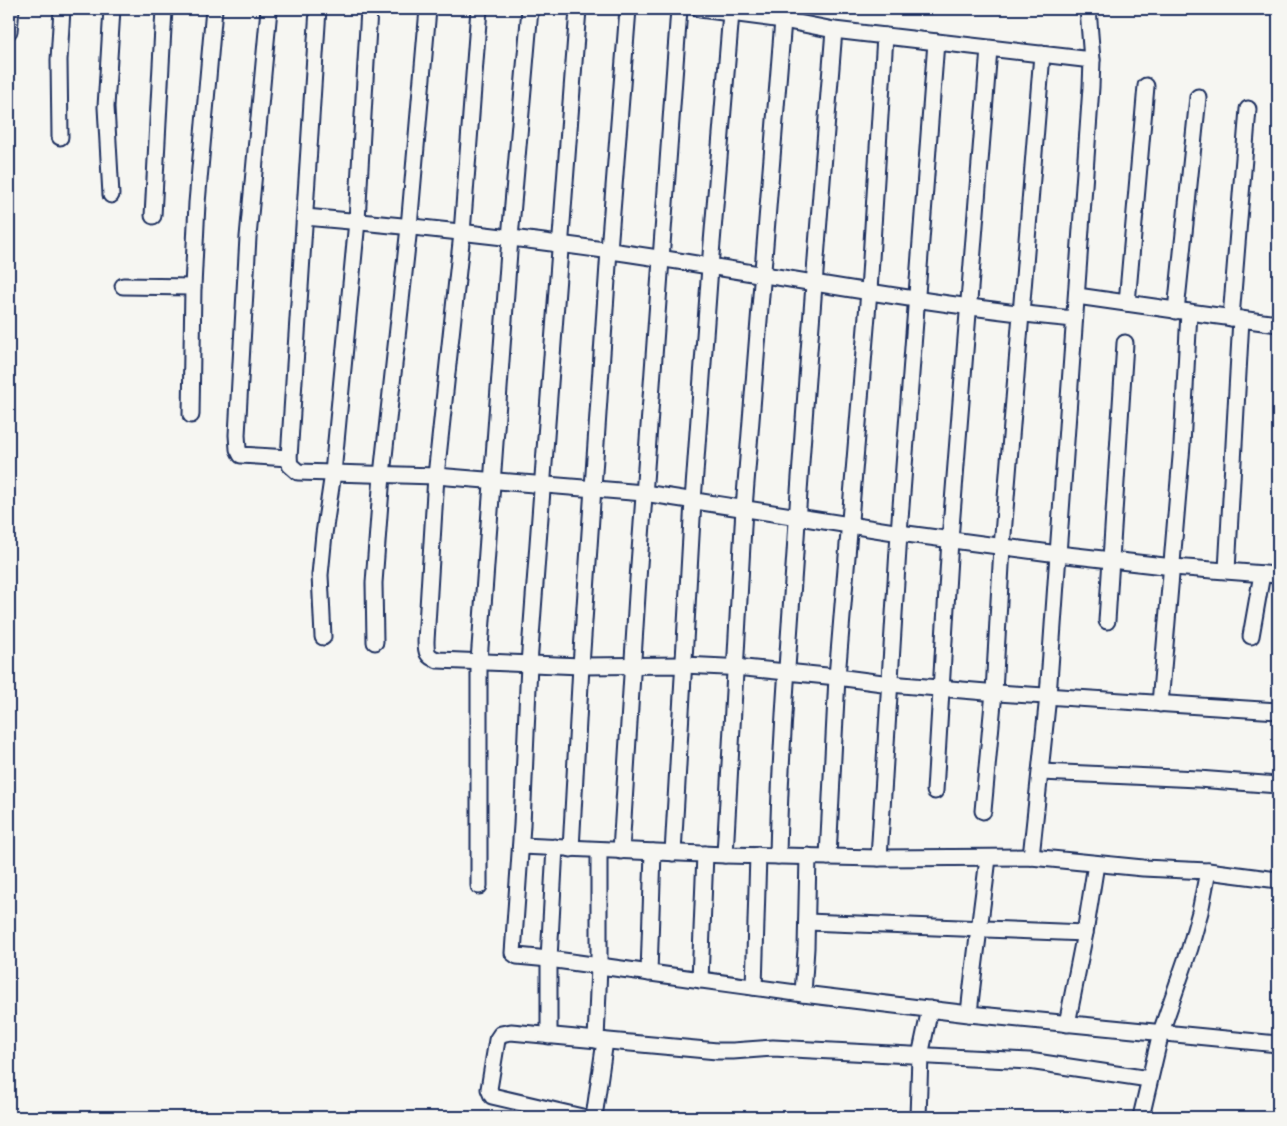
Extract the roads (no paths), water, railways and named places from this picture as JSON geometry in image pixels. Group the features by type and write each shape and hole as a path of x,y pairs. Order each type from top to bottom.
{"street":[{"path":"9,31 11,9"},
{"path":"60,137 59,60 62,9"},
{"path":"111,195 106,107 112,9"},
{"path":"154,216 164,9"},
{"path":"191,415 193,287 203,121 214,9"},
{"path":"269,9 248,238 238,450 241,455 289,458"},
{"path":"318,9 289,458 290,465 298,472 436,476 644,493 899,533 1173,567 1278,575 1278,564"},
{"path":"323,637 320,575 333,473 357,222 369,9"},
{"path":"375,642 374,583 382,475 409,227 428,9"},
{"path":"478,9 462,233 436,476 426,653 430,658 438,660 581,666 684,665 736,668 890,684 1278,711"},
{"path":"479,886 479,661 510,238 530,9"},
{"path":"578,9 541,486 512,953 517,956 969,1014 1278,1044"},
{"path":"571,849 581,666 609,250 628,9"},
{"path":"621,850 660,258 679,9"},
{"path":"700,9 783,20 834,30 1092,60"},
{"path":"1031,858 1048,696 1077,296 1092,60 1088,9"},
{"path":"673,852 710,266 731,13"},
{"path":"725,855 744,508 783,20"},
{"path":"778,856 797,517 813,283 834,30"},
{"path":"828,857 837,677 869,292 885,36"},
{"path":"879,858 899,533 936,42"},
{"path":"935,791 950,540 989,49"},
{"path":"983,811 994,692 1002,547 1020,314 1042,54"},
{"path":"1127,303 1146,86"},
{"path":"1160,704 1182,445 1183,311 1198,97"},
{"path":"1227,570 1236,318 1248,109"},
{"path":"305,217 609,250 968,307 1074,319"},
{"path":"123,286 193,287"},
{"path":"1077,296 1278,324"},
{"path":"1107,621 1125,344"},
{"path":"1251,636 1262,574"},
{"path":"1041,772 1198,779 1278,785"},
{"path":"520,846 725,855 1031,858 1278,878"},
{"path":"549,1036 549,959 555,847"},
{"path":"594,1117 600,1040 599,850"},
{"path":"649,973 653,852"},
{"path":"700,980 705,854"},
{"path":"754,987 758,855"},
{"path":"803,994 808,856"},
{"path":"969,1014 973,967 980,928 988,858"},
{"path":"1067,1024 1096,864"},
{"path":"1141,1117 1161,1032 1190,948 1200,912 1208,871"},
{"path":"807,922 1085,933"},
{"path":"918,1117 920,1056 930,1009"},
{"path":"582,1117 496,1098 490,1094 489,1089 497,1040 501,1034 511,1032 717,1051 772,1048 1029,1061 1149,1079"}]}
